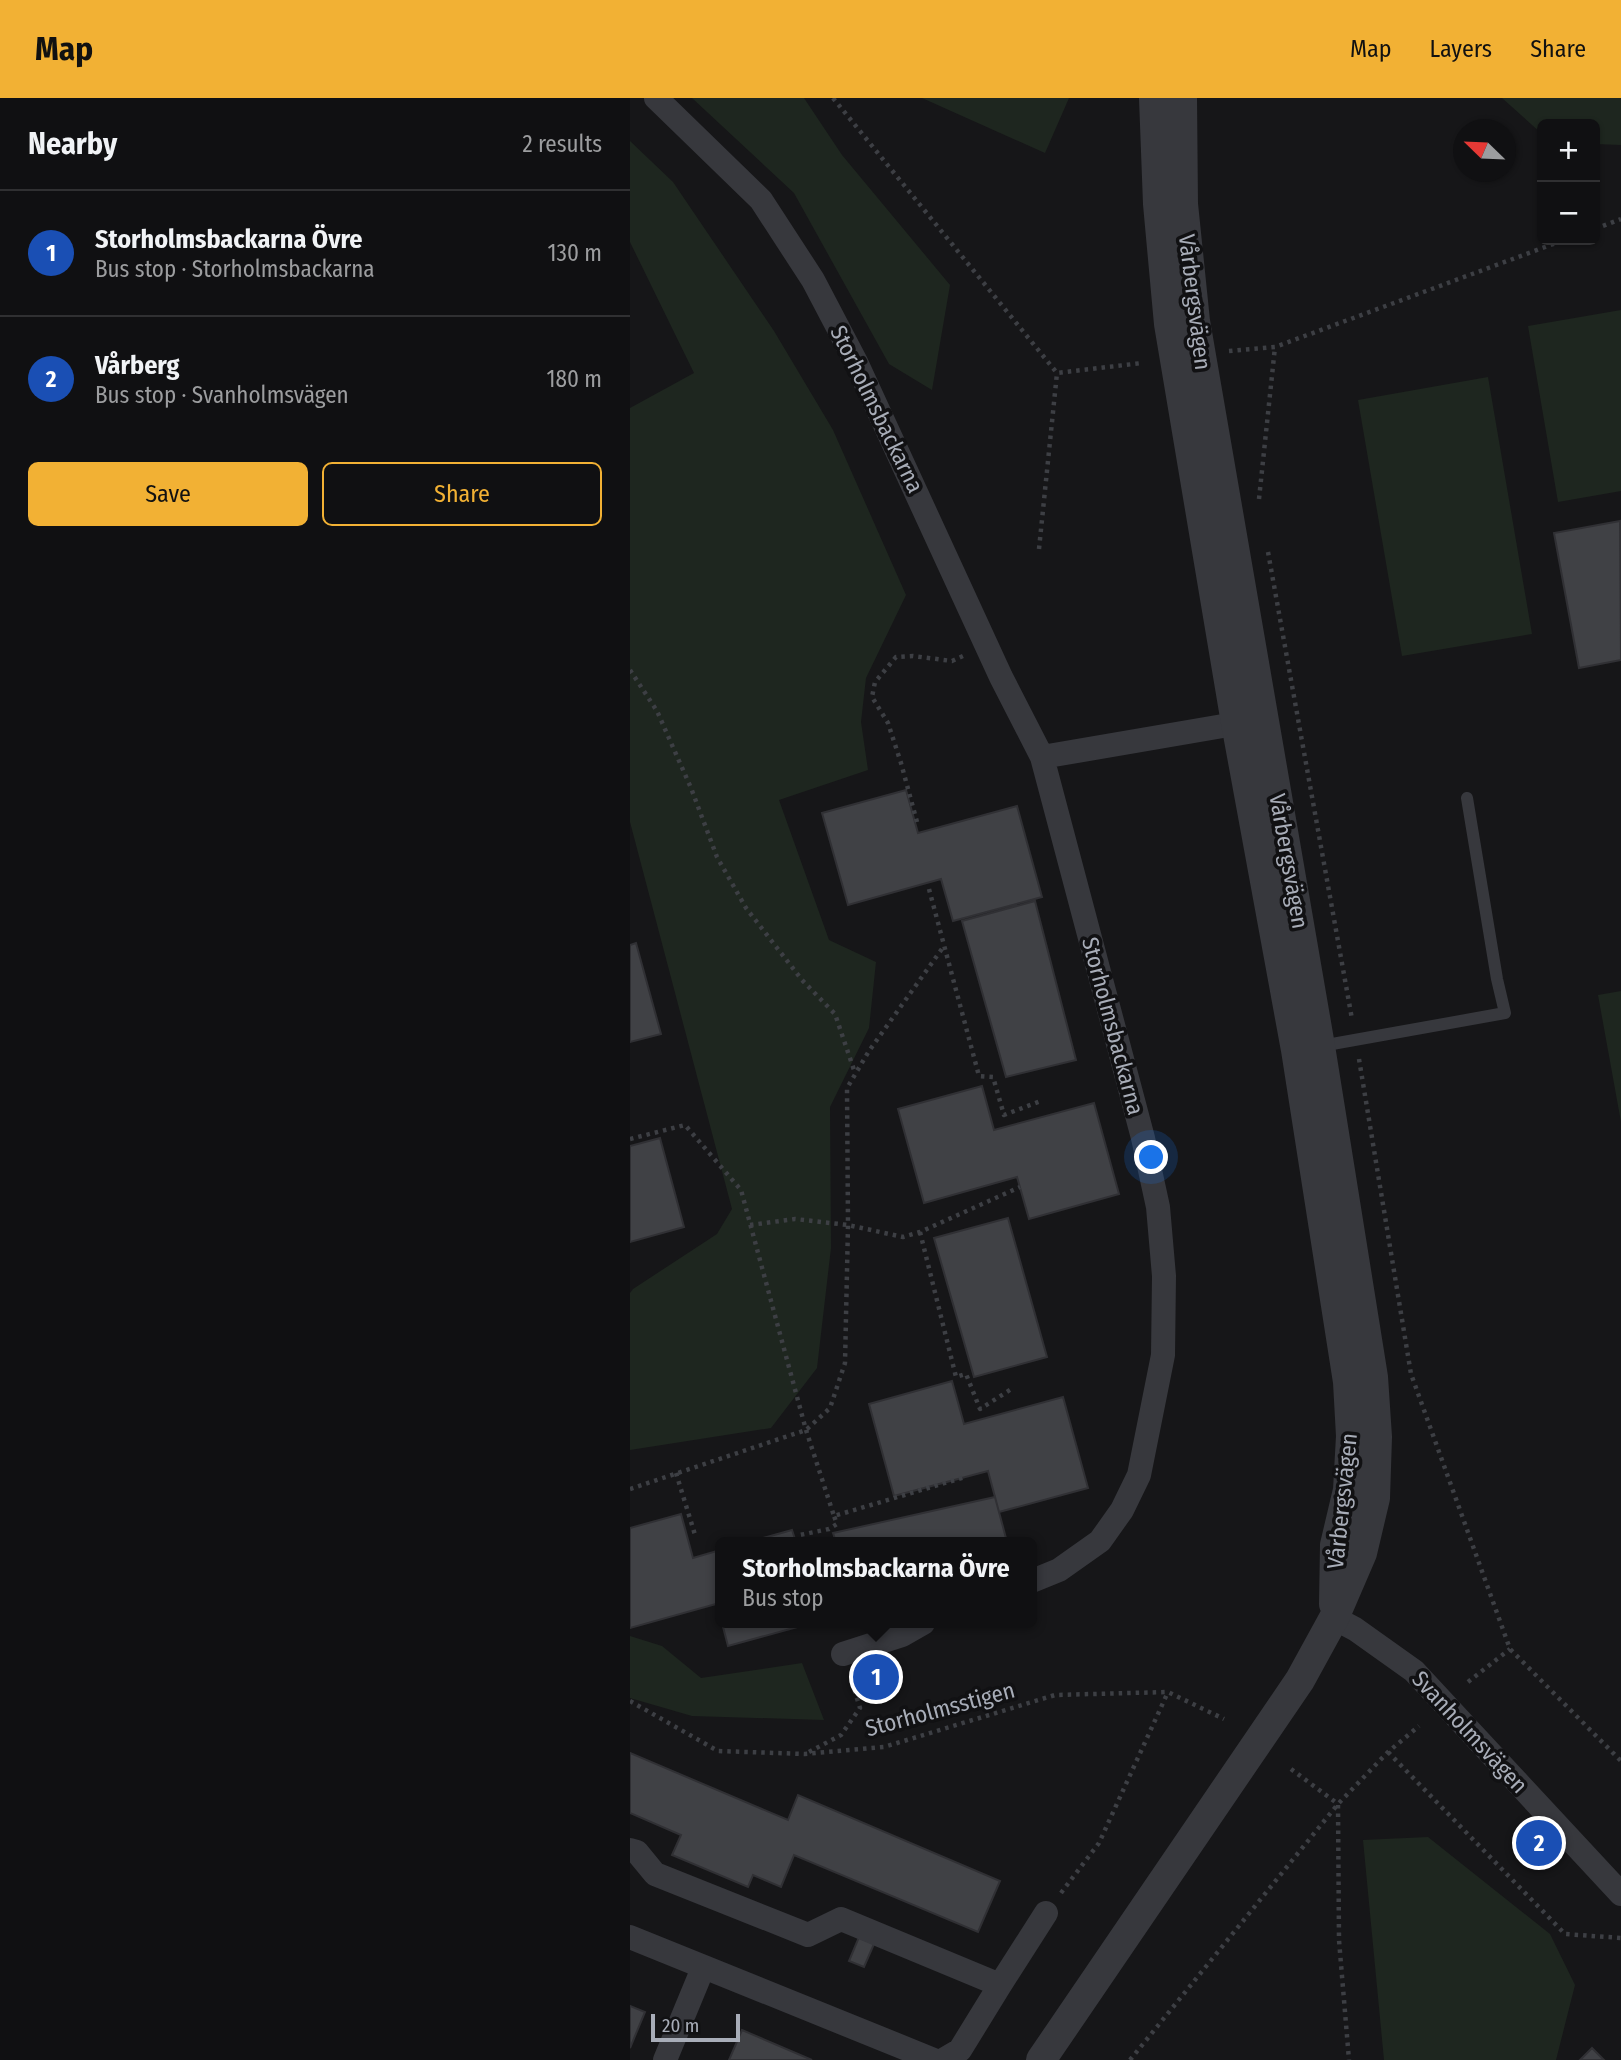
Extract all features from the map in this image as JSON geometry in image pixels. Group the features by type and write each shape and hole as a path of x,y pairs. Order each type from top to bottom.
{"street":[{"name":"Storholmsbackarna","path":"656,98 761,200 813,280 856,362 1001,677 1042,757 1143,1138 1158,1207 1164,1276 1163,1355 1139,1475 1122,1510 1100,1541 1059,1570 1037,1579"},
{"name":"Vårbergsvägen","path":"1041,2060 1300,1680 1334,1618 1362,1553 1375,1498 1377,1437 1374,1377 1308,1048 1251,721 1169,324 1158,204 1154,98"},
{"name":"Vårbergsvägen","path":"1182,98 1183,204 1195,321 1251,721"},
{"path":"1042,757 1251,721"},
{"name":"Svanholmsvägen","path":"1334,1618 1414,1671 1621,1894"},
{"path":"843,1654 901,1635 914,1628"},
{"path":"630,1850 637,1852 655,1874 808,1936 841,1919 1000,1985"},
{"path":"943,2060 960,2050 1046,1913"},
{"path":"630,1937 934,2060"},
{"path":"665,2060 703,1968"}],"lane":[{"path":"1308,1048 1505,1013 1468,798"}],"path":[{"path":"833,98 1057,373 1039,549"},
{"path":"1600,227 1621,219"},
{"path":"1224,352 1275,347 1550,245"},
{"path":"1260,509 1258,495 1275,347"},
{"path":"1057,373 1142,363"},
{"path":"1268,550 1356,1040 1411,1374 1510,1648 1621,1761"},
{"path":"917,822 888,723 872,696 875,682 896,657 913,656 952,661 966,655"},
{"path":"630,670 657,711 717,856 746,908 802,980 835,1014 855,1073"},
{"path":"929,889 979,1076 993,1077 1004,1115 1041,1101"},
{"path":"630,1489 806,1430 830,1408 845,1363 847,1088 869,1051 944,946"},
{"path":"630,1139 685,1125 741,1190 806,1430 837,1524 829,1529 800,1535 801,1537"},
{"path":"751,1225 795,1219 848,1225 903,1237 920,1232 1020,1186"},
{"path":"920,1232 956,1377 966,1374 980,1409 1013,1388"},
{"path":"676,1473 695,1538"},
{"path":"834,1516 965,1477"},
{"path":"1468,1682 1510,1648"},
{"path":"805,1754 841,1735 860,1708 843,1654"},
{"path":"1046,1913 1099,1843 1168,1692"},
{"name":"Storholmsstigen","path":"630,1701 718,1751 805,1754 884,1747 1055,1695 1168,1692 1224,1719"},
{"path":"1130,2060 1338,1804 1388,1752 1419,1726"},
{"path":"1388,1752 1565,1934 1621,1938"},
{"path":"1291,1769 1338,1804"},
{"path":"1338,1804 1339,1940 1349,2060"}],"shaded area":[{"path":"692,98 804,98 842,155 950,285 932,390 889,364 794,193"},
{"path":"922,98 1069,98 1045,153"},
{"path":"1502,98 1621,98 1621,145 1600,144 1600,119 1537,119 1537,130"},
{"path":"630,141 673,182 774,331 833,430 906,595 866,678 861,722 868,770 779,800 829,940 876,962 869,1028 830,1107 831,1248 817,1368 771,1428 630,1450 630,1293 717,1234 732,1209 630,822 630,408 694,373 630,242"},
{"path":"1621,310 1621,491 1558,502 1528,326"},
{"path":"1488,377 1532,634 1402,656 1358,400"},
{"path":"1621,991 1621,1122 1598,995"},
{"path":"630,1636 662,1646 701,1678 802,1663 824,1720 692,1716 630,1698"},
{"path":"1428,1837 1550,1934 1575,1985 1556,2060 1384,2060 1363,1840"}],"building":[{"path":"1620,521 1621,660 1579,668 1554,533"},
{"path":"906,790 918,833 1017,806 1042,897 953,921 941,879 848,905 822,813"},
{"path":"1035,901 1076,1060 1006,1077 962,921"},
{"path":"636,943 661,1034 630,1042 630,945"},
{"path":"982,1086 994,1130 1094,1103 1119,1194 1029,1219 1017,1177 924,1203 898,1109"},
{"path":"660,1138 684,1227 630,1242 630,1146"},
{"path":"1008,1218 1047,1357 974,1377 934,1238"},
{"path":"952,1381 964,1424 1063,1397 1088,1488 999,1512 988,1471 894,1496 869,1404"},
{"path":"995,1497 1006,1537 834,1537 833,1533"},
{"path":"681,1514 693,1558 715,1551 715,1604 630,1628 630,1528"},
{"path":"792,1530 794,1537 767,1537"},
{"path":"723,1628 794,1628 728,1646"},
{"path":"630,1753 788,1820 798,1795 1000,1881 978,1932 794,1855 781,1887 753,1875 748,1887 672,1855 681,1835 630,1813"},
{"path":"859,1937 874,1944 864,1967 849,1961"},
{"path":"630,2006 645,2012 630,2048"},
{"path":"742,2030 812,2060 729,2060"},
{"path":"1592,2048 1604,2060 1580,2060"}],"place":[{"name":"Storholmsbackarna Övre","path":"876,1677"},
{"name":"Vårberg","path":"1539,1843"}]}
